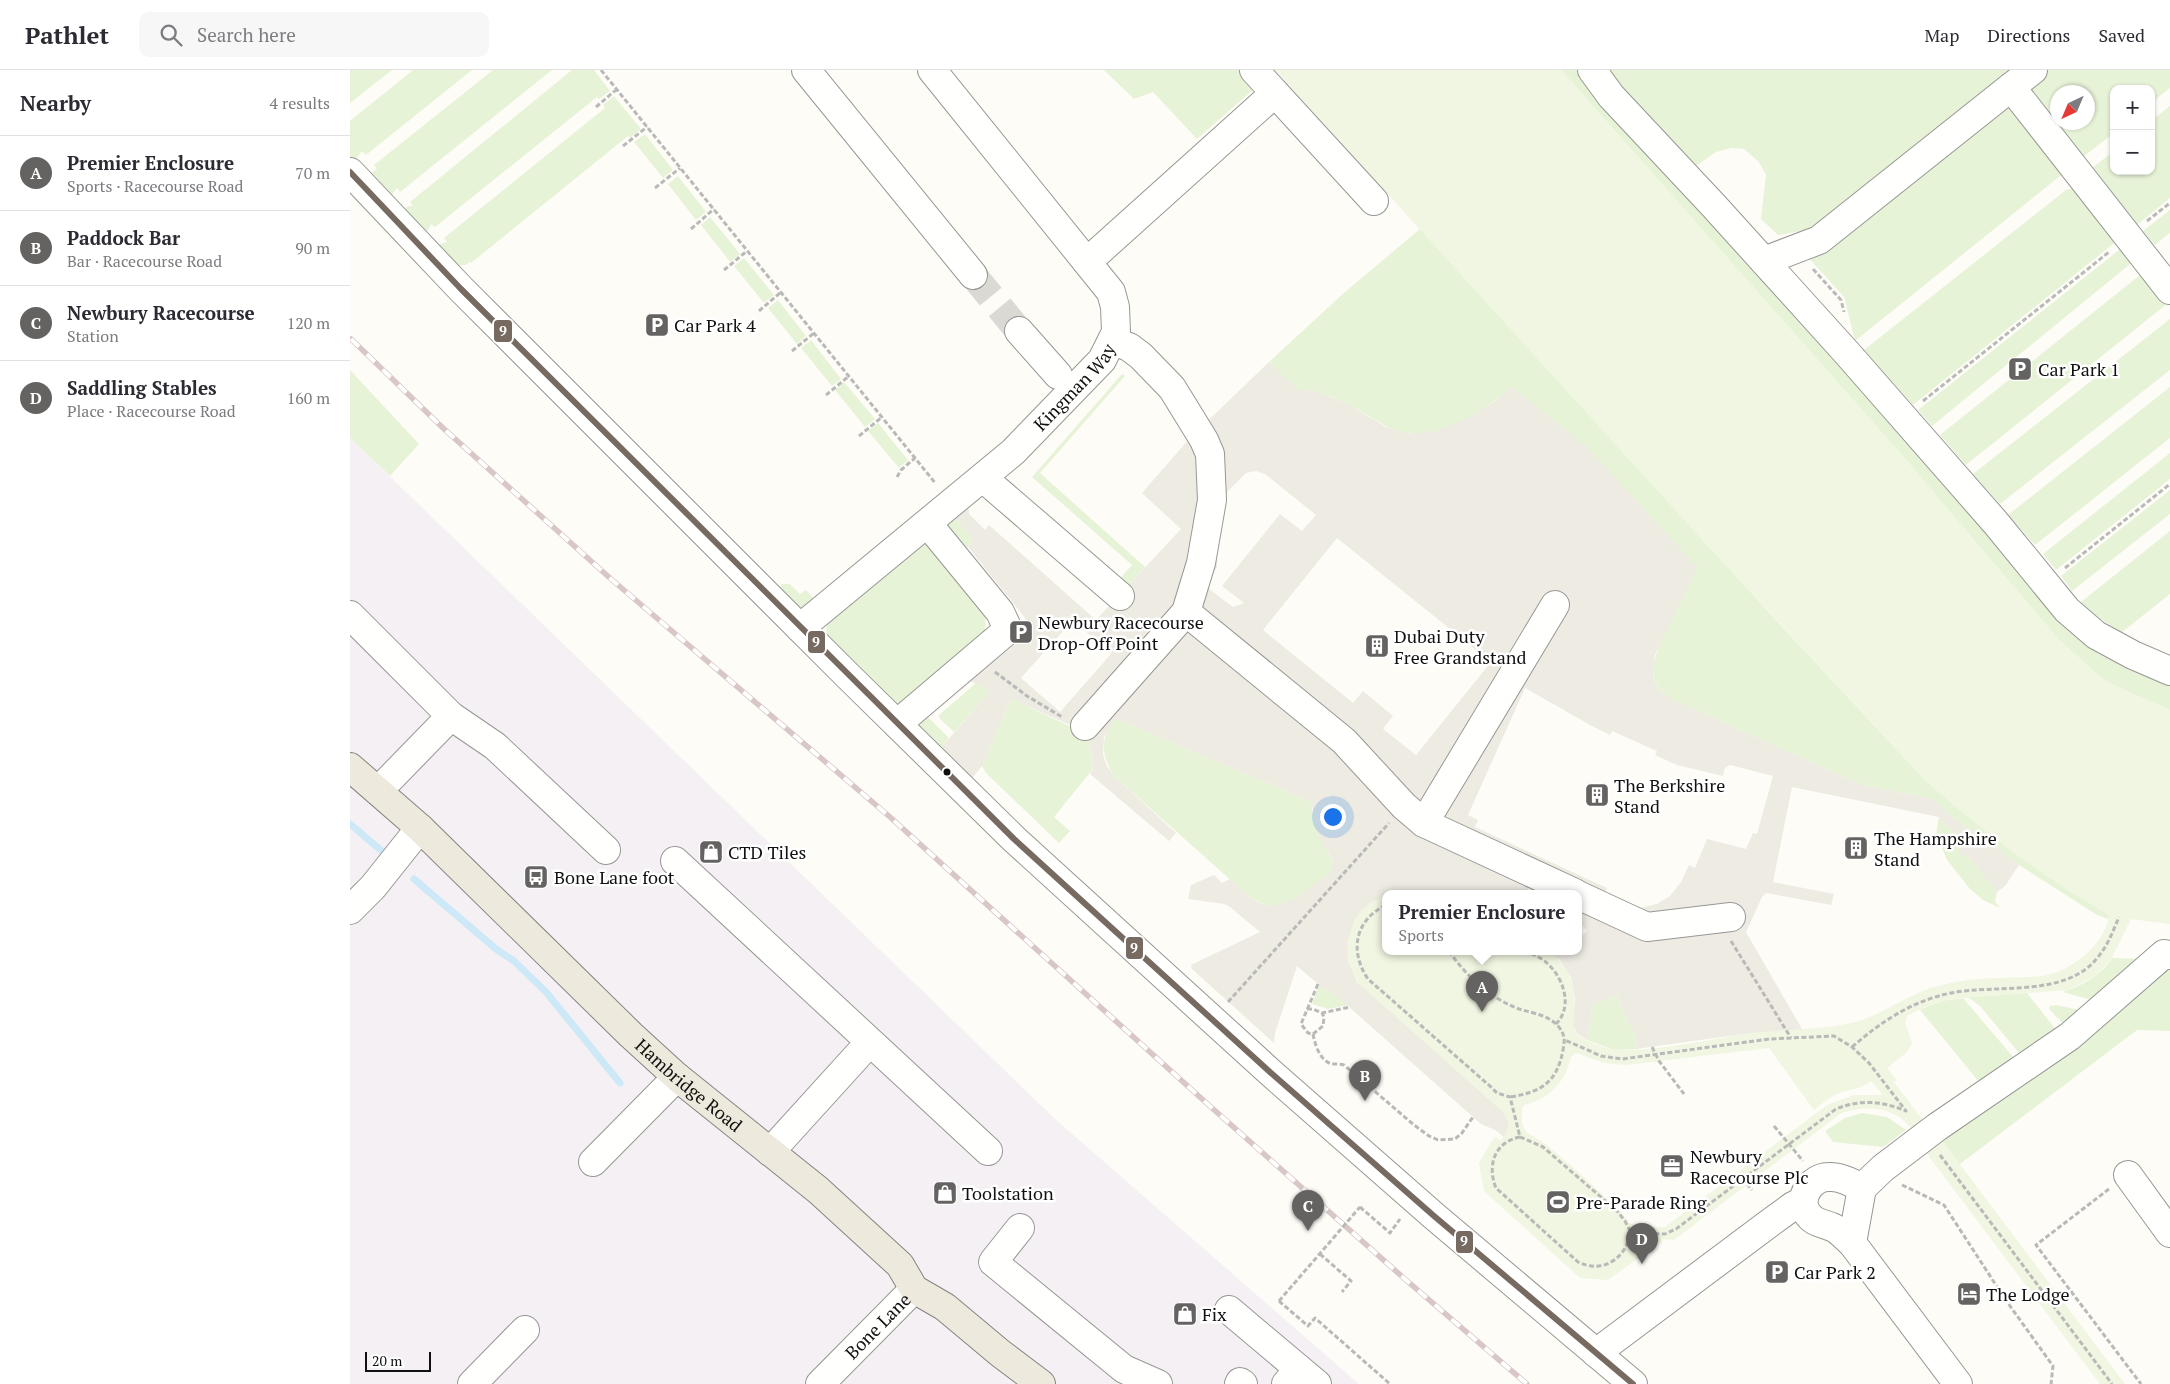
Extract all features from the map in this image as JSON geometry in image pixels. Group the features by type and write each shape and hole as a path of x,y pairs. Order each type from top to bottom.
{"main road":[{"name":"Hambridge Road","path":"350,767 420,828 631,1036 677,1077 818,1190 900,1265 914,1289 945,1307 1000,1354 1042,1384"}],"street":[{"path":"806,70 973,275"},
{"name":"Kingman Way","path":"800,628 1013,452 1068,382 1102,360 1113,341 1117,319 1111,292 932,70"},
{"path":"1254,70 1374,201"},
{"path":"1592,70 1611,96 1764,261 1982,507 2067,610 2096,634 2133,656 2170,671"},
{"path":"1764,261 1819,240 2033,70"},
{"path":"2011,87 2170,290"},
{"path":"1087,262 1275,93"},
{"path":"350,172 461,289 1014,839 1265,1068 1633,1384"},
{"path":"1019,331 1068,382"},
{"path":"1085,726 1186,612 1201,563 1212,500 1210,454 1204,440 1172,388 1141,356 1129,347 1113,341"},
{"path":"983,478 1120,596"},
{"path":"897,724 1003,634 1007,627 1000,612 928,524"},
{"path":"1424,823 1555,605"},
{"path":"1186,612 1344,741 1404,806 1424,823 1568,890"},
{"path":"350,616 451,716 495,746 606,850"},
{"path":"378,792 451,716"},
{"path":"350,910 373,887 420,828"},
{"path":"675,861 869,1043 988,1151"},
{"path":"1582,896 1647,927 1724,918"},
{"path":"1852,1243 1862,1188 1883,1168 2070,1036 2164,954 2170,954"},
{"path":"770,1152 869,1043"},
{"path":"593,1162 677,1077"},
{"path":"1862,1188 1829,1176 1812,1183 1804,1201 1806,1212 1819,1224 1835,1228 1852,1243 1958,1384"},
{"path":"2128,1176 2170,1232"},
{"path":"1596,1354 1771,1222 1793,1206 1804,1201"},
{"path":"1020,1228 993,1262 1124,1369 1158,1384"},
{"name":"Bone Lane","path":"820,1384 914,1289"},
{"path":"1230,1310 1301,1379"},
{"path":"472,1384 525,1330"},
{"path":"1239,1384 1240,1382 1243,1384"}],"path":[{"path":"601,70 952,504"},
{"path":"596,107 617,89"},
{"path":"623,146 647,127"},
{"path":"656,188 680,168"},
{"path":"1920,404 2170,203"},
{"path":"691,229 714,209"},
{"path":"1796,250 1841,300 1845,316"},
{"path":"724,270 747,251"},
{"path":"759,310 781,292"},
{"path":"792,351 814,333"},
{"path":"826,395 849,376"},
{"path":"859,436 882,417"},
{"path":"897,477 900,470 915,458"},
{"path":"2063,570 2170,484"},
{"path":"978,656 998,675 1027,696 1058,715 1085,726"},
{"path":"1224,1006 1404,806"},
{"path":"1382,907 1370,914 1359,932 1357,952 1368,979 1497,1093 1510,1097 1537,1090 1551,1080 1560,1065 1565,1040 1563,1032 1548,1018 1513,1006 1485,990 1451,955"},
{"path":"1852,1047 1886,1019 1902,1010 1932,998 1972,990 2055,983 2081,973 2097,959 2105,948 2119,917"},
{"path":"1724,918 1791,1038"},
{"path":"1533,955 1544,960 1560,980 1566,1002 1564,1013 1556,1024"},
{"path":"1313,1034 1308,1033 1301,1024 1318,984"},
{"path":"1307,1009 1313,1009 1322,1013 1350,1008"},
{"path":"1313,1034 1323,1026 1322,1013"},
{"path":"1313,1034 1317,1048 1324,1059 1332,1064 1344,1065 1429,1136 1438,1140 1454,1139 1462,1133 1473,1117"},
{"path":"1565,1040 1610,1058 1622,1059 1791,1038 1834,1036 1852,1047 1869,1063 1926,1136 2112,1384"},
{"path":"1652,1047 1655,1055 1684,1094"},
{"path":"1510,1097 1520,1137"},
{"path":"1631,1233 1665,1234 1676,1228 1836,1109 1846,1105 1869,1101 1894,1106 1906,1111"},
{"path":"1774,1126 1805,1163"},
{"path":"1520,1137 1543,1146 1617,1211 1626,1221 1631,1233 1624,1251 1614,1262 1600,1267 1585,1266 1578,1262 1496,1188 1491,1175 1492,1159 1506,1142 1520,1137"},
{"path":"1883,1168 1893,1182 1944,1205 2053,1366 2050,1384"},
{"path":"2128,1176 2036,1245 2141,1384"},
{"path":"1742,1178 1752,1190"},
{"path":"1390,1384 1315,1318 1308,1326 1279,1301 1360,1207 1390,1233 1402,1218"},
{"path":"1320,1254 1351,1281 1342,1292"}],"shaded area":[{"path":"1269,362 1297,389 1312,390 1329,396 1348,404 1386,427 1409,434 1436,431 1464,420 1491,404 1512,387 1587,447 1697,567 1655,655 1653,677 1657,686 1664,693 1671,699 1862,785 1933,799 1948,814 2019,865 2005,886 1997,892 1967,855 1960,855 1958,844 1962,842 1939,817 1792,787 1773,882 1834,894 1831,905 1766,893 1762,897 1746,932 1802,1029 1750,1033 1636,1049 1637,1039 1617,996 1593,1004 1587,1040 1578,1034 1573,1026 1575,998 1571,978 1560,960 1553,955 1582,955 1582,936 1587,931 1582,925 1582,890 1562,890 1531,884 1528,890 1382,890 1382,897 1370,903 1354,921 1347,942 1348,961 1357,982 1504,1113 1509,1125 1504,1137 1495,1130 1481,1124 1331,991 1325,990 1297,966 1275,1033 1274,1043 1192,969 1191,965 1260,932 1224,904 1188,899 1191,885 1214,875 1222,883 1230,879 1252,899 1262,904 1274,906 1299,897 1329,873 1334,863 1322,843 1314,824 1312,804 1309,801 1119,720 1114,720 1104,737 1103,755 1107,766 1115,777 1176,833 1169,841 1090,774 1093,769 1089,735 1086,732 1011,699 982,766 970,781 939,750 991,690 970,681 1018,642 1027,630 1026,619 968,547 972,539 957,520 952,519 968,503 969,514 985,530 989,525 1096,620 1181,529 1142,493 1190,438","holes":["1256,471 1265,474 1316,515 1302,531 1280,514 1222,586 1244,603 1233,607 1204,585 1217,567 1218,522 1225,494 1246,473","1337,538 1491,662 1416,755 1383,729 1393,716 1363,691 1353,703 1263,630","1073,620 1111,654 1060,712 1021,678","1525,688 1592,726 1610,735 1612,731 1657,751 1655,755 1677,765 1723,776 1725,768 1730,765 1773,776 1757,834 1753,833 1746,849 1707,839 1695,868 1689,865 1681,882 1670,896 1657,904 1640,908 1627,906 1603,895 1607,888 1475,827 1478,820 1468,815"]},
{"path":"350,438 1055,1119 1359,1384 350,1384"}],"green space":[{"path":"350,70 392,70 350,103"},
{"path":"413,70 472,70 366,155 362,151 356,159 350,158 350,121"},
{"path":"493,70 552,70 400,192 397,188 391,196 369,174 377,169 374,165"},
{"path":"572,70 594,70 610,91 599,99 597,97 435,227 431,224 429,229 424,232 404,210 408,206 413,206 410,202"},
{"path":"1104,70 1242,70 1254,89 1197,139 1153,92 1134,99"},
{"path":"1275,70 1561,70 1901,454 2059,640 2097,674 2113,685 2170,710 2170,924 2131,919 2110,961 2095,976 2068,990 1951,999 1908,1015 1905,1022 1912,1043 1907,1052 1887,1068 1897,1080 1894,1082 1922,1119 1941,1139 2125,1384 2100,1384 1925,1151 1910,1127 1895,1115 1877,1109 1858,1109 1840,1114 1674,1240 1663,1239 1662,1244 1660,1242 1608,1280 1580,1278 1484,1191 1479,1163 1493,1139 1496,1137 1500,1141 1504,1135 1507,1124 1504,1113 1366,992 1356,979 1350,965 1347,951 1348,937 1352,924 1371,903 1382,897 1382,955 1554,955 1567,971 1573,986 1574,1026 1577,1033 1586,1040 1600,1046 1632,1050 1674,1046 1750,1033 1846,1024 1870,1017 1931,988 1987,978 2047,975 2070,966 2085,955 2103,933 2109,915 2038,870 1970,819 1927,782 1705,543","holes":["1769,1048 1814,1110 1837,1094 1858,1088 1871,1081 1883,1095 1854,1095 1827,1105 1665,1227 1641,1227 1631,1224 1618,1209 1575,1169 1547,1145 1526,1132 1522,1123 1524,1105 1541,1099 1555,1089 1565,1075 1571,1057 1576,1053 1604,1063 1626,1065"]},
{"path":"1561,70 1581,70 1766,271 1782,303 1815,340 1844,357 2014,551 2170,677 2170,710 2113,685 2097,674 2059,640 1901,454"},
{"path":"1601,70 2021,70 1816,229 1778,235 1761,219 1766,175 1759,162 1744,149 1731,148 1716,152 1693,168"},
{"path":"2047,70 2170,70 2170,88 2155,100 2155,85 2110,85 2110,136 2083,157 2061,130 2095,130 2095,85 2050,85 2050,116 2026,86"},
{"path":"614,96 641,129 630,138 628,136 471,263 455,265 438,247 440,244 447,242 444,238 605,108 603,105"},
{"path":"2008,100 2065,172 1855,341 1844,297 1808,257"},
{"path":"2170,106 2170,198 2137,225 2092,168 2110,154 2110,175 2155,175 2155,118"},
{"path":"645,134 673,170 663,178 634,142"},
{"path":"678,176 706,212 696,220 668,184"},
{"path":"2077,187 2118,240 1913,405 1864,350 2066,190"},
{"path":"2170,210 2170,233 2155,245 2143,231"},
{"path":"710,217 740,254 730,262 701,225"},
{"path":"1420,229 1775,619 1927,782 2048,876 2109,915 2108,919 2097,915 2019,865 1948,814 1933,799 1862,785 1671,699 1658,687 1654,678 1653,668 1656,655 1669,623 1697,567 1511,388 1483,409 1452,426 1435,432 1418,434 1401,432 1384,425 1353,407 1320,393 1297,390 1269,362 1345,292"},
{"path":"2124,246 2135,260 1932,426 1918,410"},
{"path":"744,258 774,295 764,303 734,266"},
{"path":"2145,271 2168,303 1966,465 1940,435"},
{"path":"778,300 806,336 797,344 768,308"},
{"path":"2170,319 2170,370 2000,504 1973,474"},
{"path":"811,340 841,379 832,386 801,348"},
{"path":"350,370 419,444 390,476 350,438"},
{"path":"1122,374 1125,376 1040,473 1145,567 1125,589 1117,582 1132,565 1032,477"},
{"path":"844,382 875,419 865,427 835,390"},
{"path":"2170,387 2170,438 2035,545 2008,515"},
{"path":"878,423 908,460 899,468 868,431"},
{"path":"2170,453 2170,479 2056,570 2043,554"},
{"path":"2170,490 2170,514 2072,591 2061,576"},
{"path":"952,519 957,520 972,539 968,547 958,547 943,523"},
{"path":"2170,531 2170,594 2121,633 2081,602"},
{"path":"926,544 934,546 986,615 985,631 990,634 900,707 896,707 830,642 826,633 826,627 829,619 919,546"},
{"path":"782,584 790,584 800,594 806,590 816,601 805,608 799,608 779,589"},
{"path":"976,683 991,690 954,732 940,719 939,715"},
{"path":"1011,699 1089,735 1093,769 1054,817 1070,831 1059,843 986,773 982,766"},
{"path":"927,716 949,738 939,750 918,728 917,722"},
{"path":"1114,720 1119,720 1309,801 1312,804 1312,811 1327,852 1334,863 1333,868 1315,887 1290,902 1271,906 1252,899 1115,777 1107,763 1104,749 1106,735"},
{"path":"1939,817 1963,843 1967,855 1997,892 1995,901 2000,908 1983,900 1970,889 1947,860 1936,834"},
{"path":"2112,958 2140,959 2096,1001 2062,992 2076,987 2097,975"},
{"path":"2168,967 2170,968 2170,1031 2137,1030 1960,1164 1941,1139"},
{"path":"1319,985 1325,990 1331,991 1348,1005 1328,1009 1312,1004"},
{"path":"2027,993 2057,1031 2019,1053 1980,1006 1968,997"},
{"path":"1617,996 1637,1039 1636,1049 1614,1050 1587,1040 1593,1004"},
{"path":"1963,998 2014,1058 1979,1082 1920,1010 1940,1001"},
{"path":"2056,1005 2085,1011 2065,1026 2049,1009 2050,1006"},
{"path":"1862,1113 1887,1117 1906,1130 1883,1147 1833,1142 1825,1131 1845,1118"}],"waterway":[{"path":"350,824 384,853"},
{"path":"414,879 496,949 514,961 546,992 620,1083"}],"tunnel":[{"path":"973,275 1019,331"}],"railway":[{"path":"351,339 443,428 611,579 890,817 1212,1108 1406,1280 1527,1384"}],"transit line":[{"name":"9","path":"350,172 461,289 1014,839 1271,1073 1434,1216 1633,1384"}],"place":[{"name":"Car Park 4","path":"657,325"},
{"name":"Car Park 1","path":"2020,369"},
{"name":"Newbury Racecourse Drop-Off Point","path":"1021,632"},
{"name":"Dubai Duty Free Grandstand","path":"1377,646"},
{"name":"The Berkshire Stand","path":"1597,795"},
{"name":"The Hampshire Stand","path":"1856,848"},
{"name":"CTD Tiles","path":"711,852"},
{"name":"Bone Lane foot","path":"536,877"},
{"name":"Premier Enclosure","path":"1482,1012"},
{"name":"Paddock Bar","path":"1365,1101"},
{"name":"Newbury Racecourse Plc","path":"1672,1166"},
{"name":"Toolstation","path":"945,1193"},
{"name":"Pre-Parade Ring","path":"1558,1202"},
{"name":"Newbury Racecourse","path":"1308,1231"},
{"name":"Saddling Stables","path":"1642,1264"},
{"name":"Car Park 2","path":"1777,1272"},
{"name":"The Lodge","path":"1969,1294"},
{"name":"Fix","path":"1185,1314"}]}
